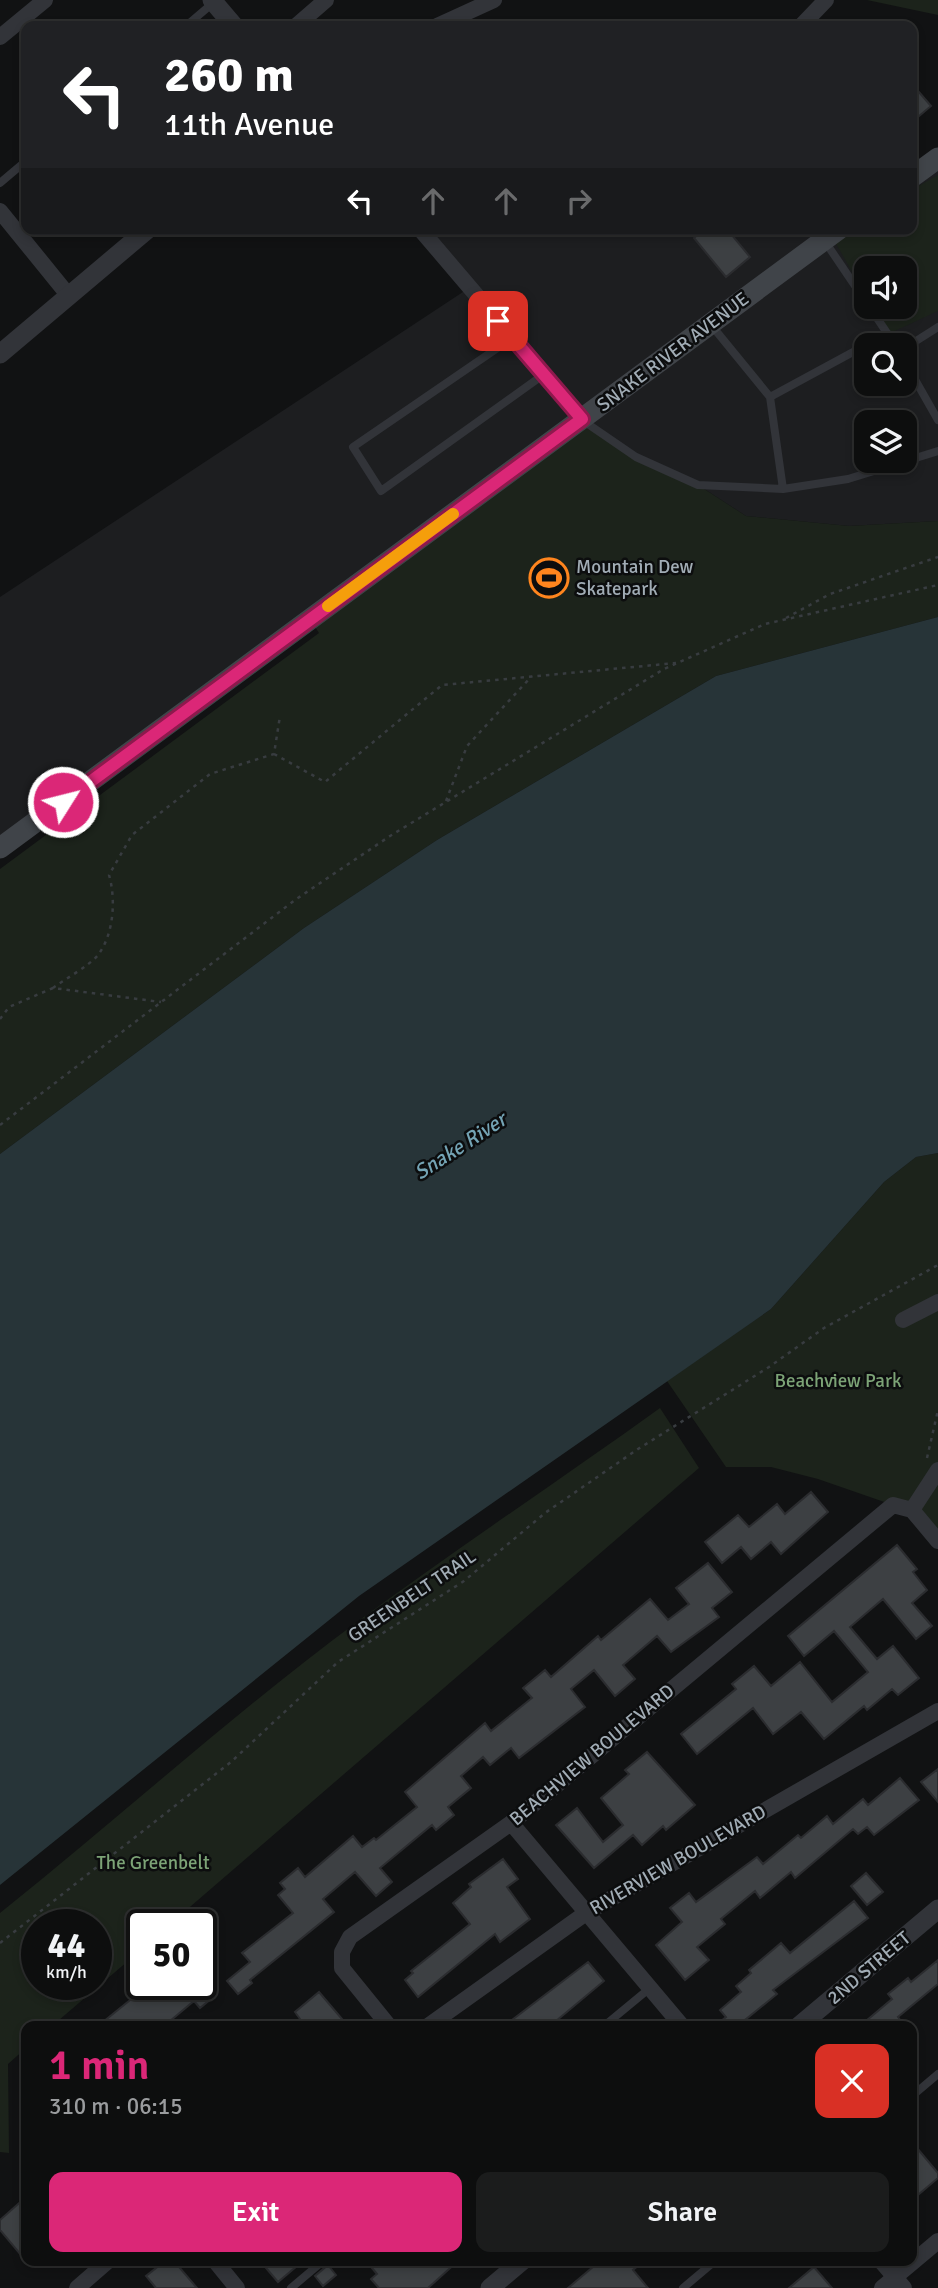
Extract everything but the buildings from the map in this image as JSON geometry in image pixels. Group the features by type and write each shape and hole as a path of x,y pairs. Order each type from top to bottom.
{"main road":[{"path":"917,173 938,158"},
{"name":"SNAKE RIVER AVENUE","path":"0,848 832,235"}],"street":[{"path":"0,37 45,0"},
{"path":"302,21 326,0"},
{"path":"448,21 494,0"},
{"path":"806,21 826,0"},
{"path":"213,1 230,21"},
{"path":"0,211 69,296"},
{"path":"0,354 141,235"},
{"path":"425,235 582,419"},
{"path":"903,1320 938,1302"},
{"path":"937,1472 912,1510 938,1541"},
{"name":"BEACHVIEW BOULEVARD","path":"385,2021 342,1968 342,1952 350,1937 511,1823 893,1504 912,1510"},
{"name":"RIVERVIEW BOULEVARD","path":"435,2021 586,1913 938,1711"},
{"path":"511,1823 678,2021"},
{"name":"2ND STREET","path":"805,2021 938,1909"},
{"path":"917,2262 938,2241"},
{"path":"77,2288 102,2266"},
{"path":"219,2266 237,2288"},
{"path":"490,2288 516,2266"},
{"path":"884,2266 894,2285 913,2266"}],"lane":[{"path":"191,21 213,1"},
{"path":"0,183 21,165"},
{"path":"832,235 854,278"},
{"path":"710,324 769,397 783,489"},
{"path":"917,340 938,327"},
{"path":"512,338 353,447 380,491 543,375"},
{"path":"769,397 854,352"},
{"path":"917,383 938,420"},
{"path":"582,419 636,457 698,485 783,489 848,480 938,451"},
{"path":"610,2021 650,1988"},
{"path":"917,2092 938,2074"},
{"path":"291,2288 317,2266"},
{"path":"683,2288 709,2266"}],"path":[{"path":"783,620 830,594 938,557"},
{"path":"0,1125 295,900 445,802 680,662 765,624 938,585"},
{"path":"0,1019 9,1007 53,988 97,955 109,931 114,893 109,875 132,835 210,774 274,754 325,782 442,685 680,662"},
{"path":"445,802 467,746 532,676"},
{"path":"274,754 280,716"},
{"path":"53,988 162,1002"},
{"name":"GREENBELT TRAIL","path":"0,1943 231,1762 338,1662 464,1581 545,1513 638,1449 769,1367 824,1328 938,1265"},
{"path":"937,1472 926,1461 938,1410"}],"shaded area":[{"path":"938,158 938,521 849,526 746,516 698,485 636,457 581,420 0,848 0,597 469,288 425,235 917,235 917,173"}],"green space":[{"path":"867,0 938,0 938,15"},
{"path":"938,175 938,311 887,333 879,319 917,319 917,256 854,256 854,275 831,235 917,235 917,187"},
{"path":"582,419 636,457 698,485 746,516 849,526 938,521 938,617 716,676 437,840 304,928 0,1154 0,869 319,633 310,619"},
{"name":"Beachview Park","path":"938,1153 938,1541 893,1505 818,1479 771,1467 726,1467 667,1381 771,1309 884,1182 916,1157"},
{"name":"The Greenbelt","path":"660,1408 699,1468 188,1909 126,1909 126,1963 112,1975 112,1909 21,1909 21,2000 82,2000 58,2021 21,2021 21,2052 8,2064 9,2153 0,2152 0,1913 222,1729 357,1622"}],"water":[{"name":"Snake River","path":"938,617 938,1153 916,1157 884,1182 771,1309 359,1596 0,1885 0,1154 304,928 437,840 716,676"}],"slow traffic":[{"path":"328,606 453,514"}],"place":[{"name":"Mountain Dew Skatepark","path":"549,578"}],"route":[{"path":"63,802 582,419 498,321"}]}
